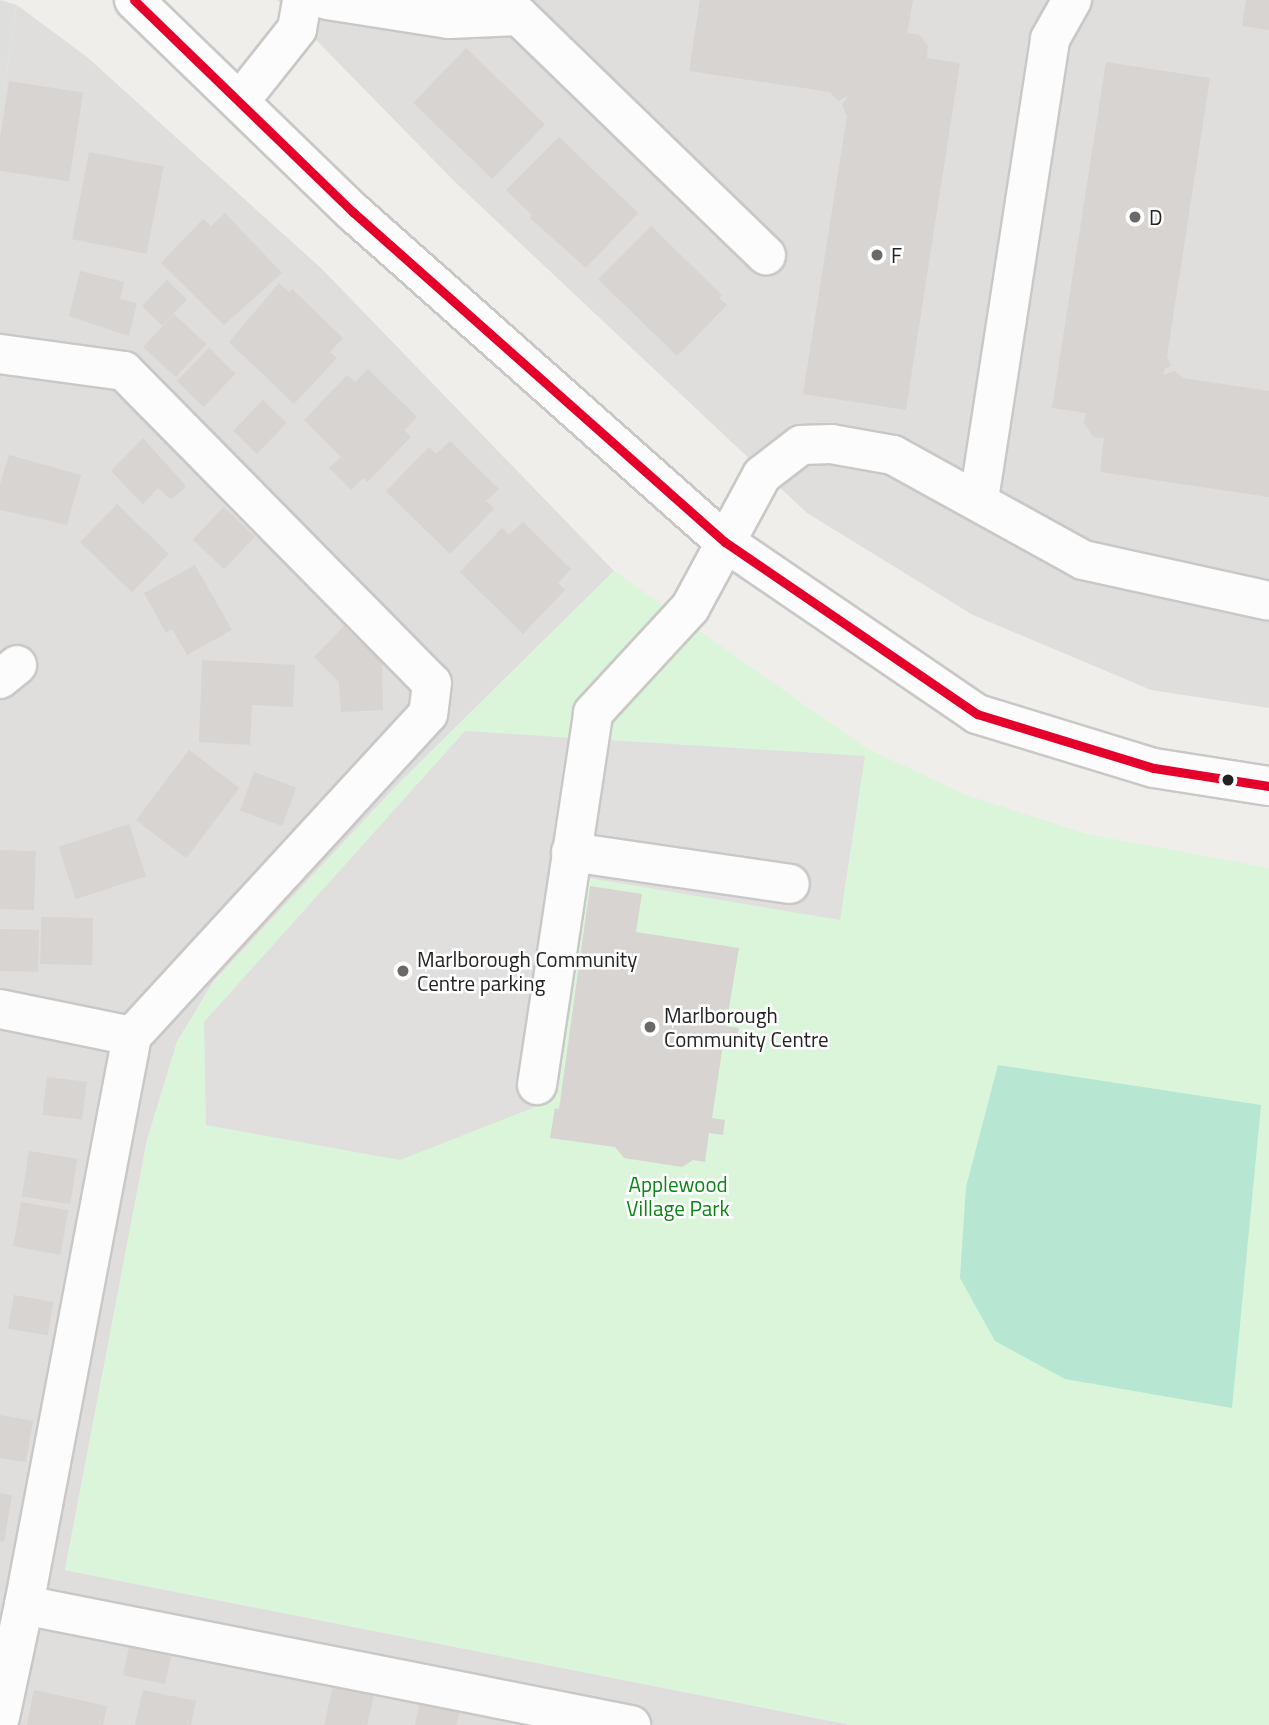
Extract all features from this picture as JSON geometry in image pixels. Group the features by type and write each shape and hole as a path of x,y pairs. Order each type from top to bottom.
{"street":[{"path":"134,0 353,212 724,542 977,715 1154,768 1269,786"},
{"path":"240,101 297,29 302,0"},
{"path":"327,0 449,19 519,16 766,255"},
{"path":"979,499 1050,39 1072,0"},
{"path":"0,354 124,371 432,683 428,714 132,1036 24,1605 0,1717"},
{"path":"537,1084 593,713 690,608 762,475 801,445 831,444 893,455 979,499 1083,560 1269,600"},
{"path":"571,852 790,884"},
{"path":"0,1009 132,1036"},
{"path":"24,1605 631,1725"}],"shaded area":[{"path":"0,0 17,5 0,112"},
{"path":"277,0 1269,0 1269,708 1151,690 973,615 807,513 454,181"},
{"path":"17,5 87,57 322,269 614,571 398,784 213,982 177,1042 147,1140 65,1570 851,1725 0,1725 0,112"},
{"name":"Marlborough Community Centre parking","path":"465,731 865,756 840,920 571,875 535,1107 400,1160 206,1125 204,1022"}],"green space":[{"name":"Applewood Village Park","path":"614,571 866,748 966,795 1087,834 1269,868 1269,1725 851,1725 65,1570 147,1140 177,1042 213,983 398,784"},
{"path":"998,1065 1261,1105 1232,1408 1065,1379 995,1341 960,1278 966,1187"}],"building":[{"name":"F","path":"700,0 913,0 907,33 920,35 928,46 927,58 960,63 906,410 803,394 847,116 842,105 849,95 838,101 830,92 689,71"},
{"path":"1246,0 1269,0 1269,30 1242,26"},
{"path":"466,48 545,124 492,179 413,103"},
{"name":"D","path":"1106,62 1210,78 1167,356 1171,366 1165,368 1163,375 1175,371 1183,378 1269,391 1269,497 1100,472 1104,438 1093,437 1084,423 1086,413 1052,408"},
{"path":"9,81 83,93 69,182 0,171 0,138"},
{"path":"559,137 638,213 586,268 530,218 532,215 506,190"},
{"path":"89,152 164,167 147,254 72,239"},
{"path":"225,213 282,273 224,325 161,263 203,219 211,226"},
{"path":"651,226 722,295 719,298 727,305 677,356 598,279"},
{"path":"80,271 124,282 120,299 137,303 129,336 69,316"},
{"path":"167,280 187,299 162,325 142,306"},
{"path":"279,283 290,293 292,289 343,338 330,352 337,358 294,404 229,342"},
{"path":"174,314 206,344 175,377 143,347"},
{"path":"209,348 236,374 204,407 177,381"},
{"path":"368,369 417,417 404,430 411,437 367,482 363,478 351,490 329,468 341,457 304,420 347,375 355,382"},
{"path":"263,400 287,423 257,454 233,431"},
{"path":"143,438 186,486 170,499 158,488 143,504 111,471"},
{"path":"450,441 499,489 486,501 494,509 450,554 386,491 429,447 436,454"},
{"path":"9,455 81,475 67,525 0,510 0,484"},
{"path":"117,504 169,554 132,592 80,542"},
{"path":"224,507 255,537 224,569 193,539"},
{"path":"523,522 571,569 558,583 565,590 523,634 460,572 502,528 509,535"},
{"path":"195,565 232,630 187,655 172,629 166,633 144,593"},
{"path":"344,626 382,663 383,710 341,712 339,682 314,657"},
{"path":"202,660 295,665 293,707 252,705 250,745 199,742"},
{"path":"189,750 239,788 186,858 136,820"},
{"path":"254,772 296,787 282,826 240,811"},
{"path":"129,824 146,876 76,899 59,847"},
{"path":"0,850 36,851 34,910 0,909"},
{"name":"Marlborough Community Centre","path":"590,886 642,894 636,932 739,948 726,1026 739,1028 737,1040 724,1038 712,1118 725,1120 723,1135 709,1133 705,1162 693,1160 682,1167 624,1158 615,1147 550,1138 555,1108 559,1109"},
{"path":"41,917 93,918 92,965 40,964"},
{"path":"0,929 39,930 38,972 0,971"},
{"path":"47,1077 87,1082 82,1120 42,1115"},
{"path":"29,1151 77,1159 70,1204 22,1196"},
{"path":"21,1202 68,1210 60,1255 13,1246"},
{"path":"14,1295 53,1302 47,1335 8,1328"},
{"path":"0,1415 33,1421 26,1462 0,1458"},
{"path":"0,1493 12,1495 4,1542 0,1541"},
{"path":"131,1638 173,1647 165,1684 123,1675"},
{"path":"334,1682 375,1691 367,1725 324,1725"},
{"path":"34,1690 107,1706 103,1725 27,1725"},
{"path":"143,1690 196,1701 191,1725 135,1725"},
{"path":"420,1702 460,1710 456,1725 415,1725"}],"transit line":[{"path":"134,0 353,212 725,542 977,714 1154,768 1269,786"}],"place":[{"name":"D","path":"1135,217"},
{"name":"F","path":"877,255"},
{"name":"Marlborough Community Centre parking","path":"403,971"},
{"name":"Marlborough Community Centre","path":"650,1027"}]}
